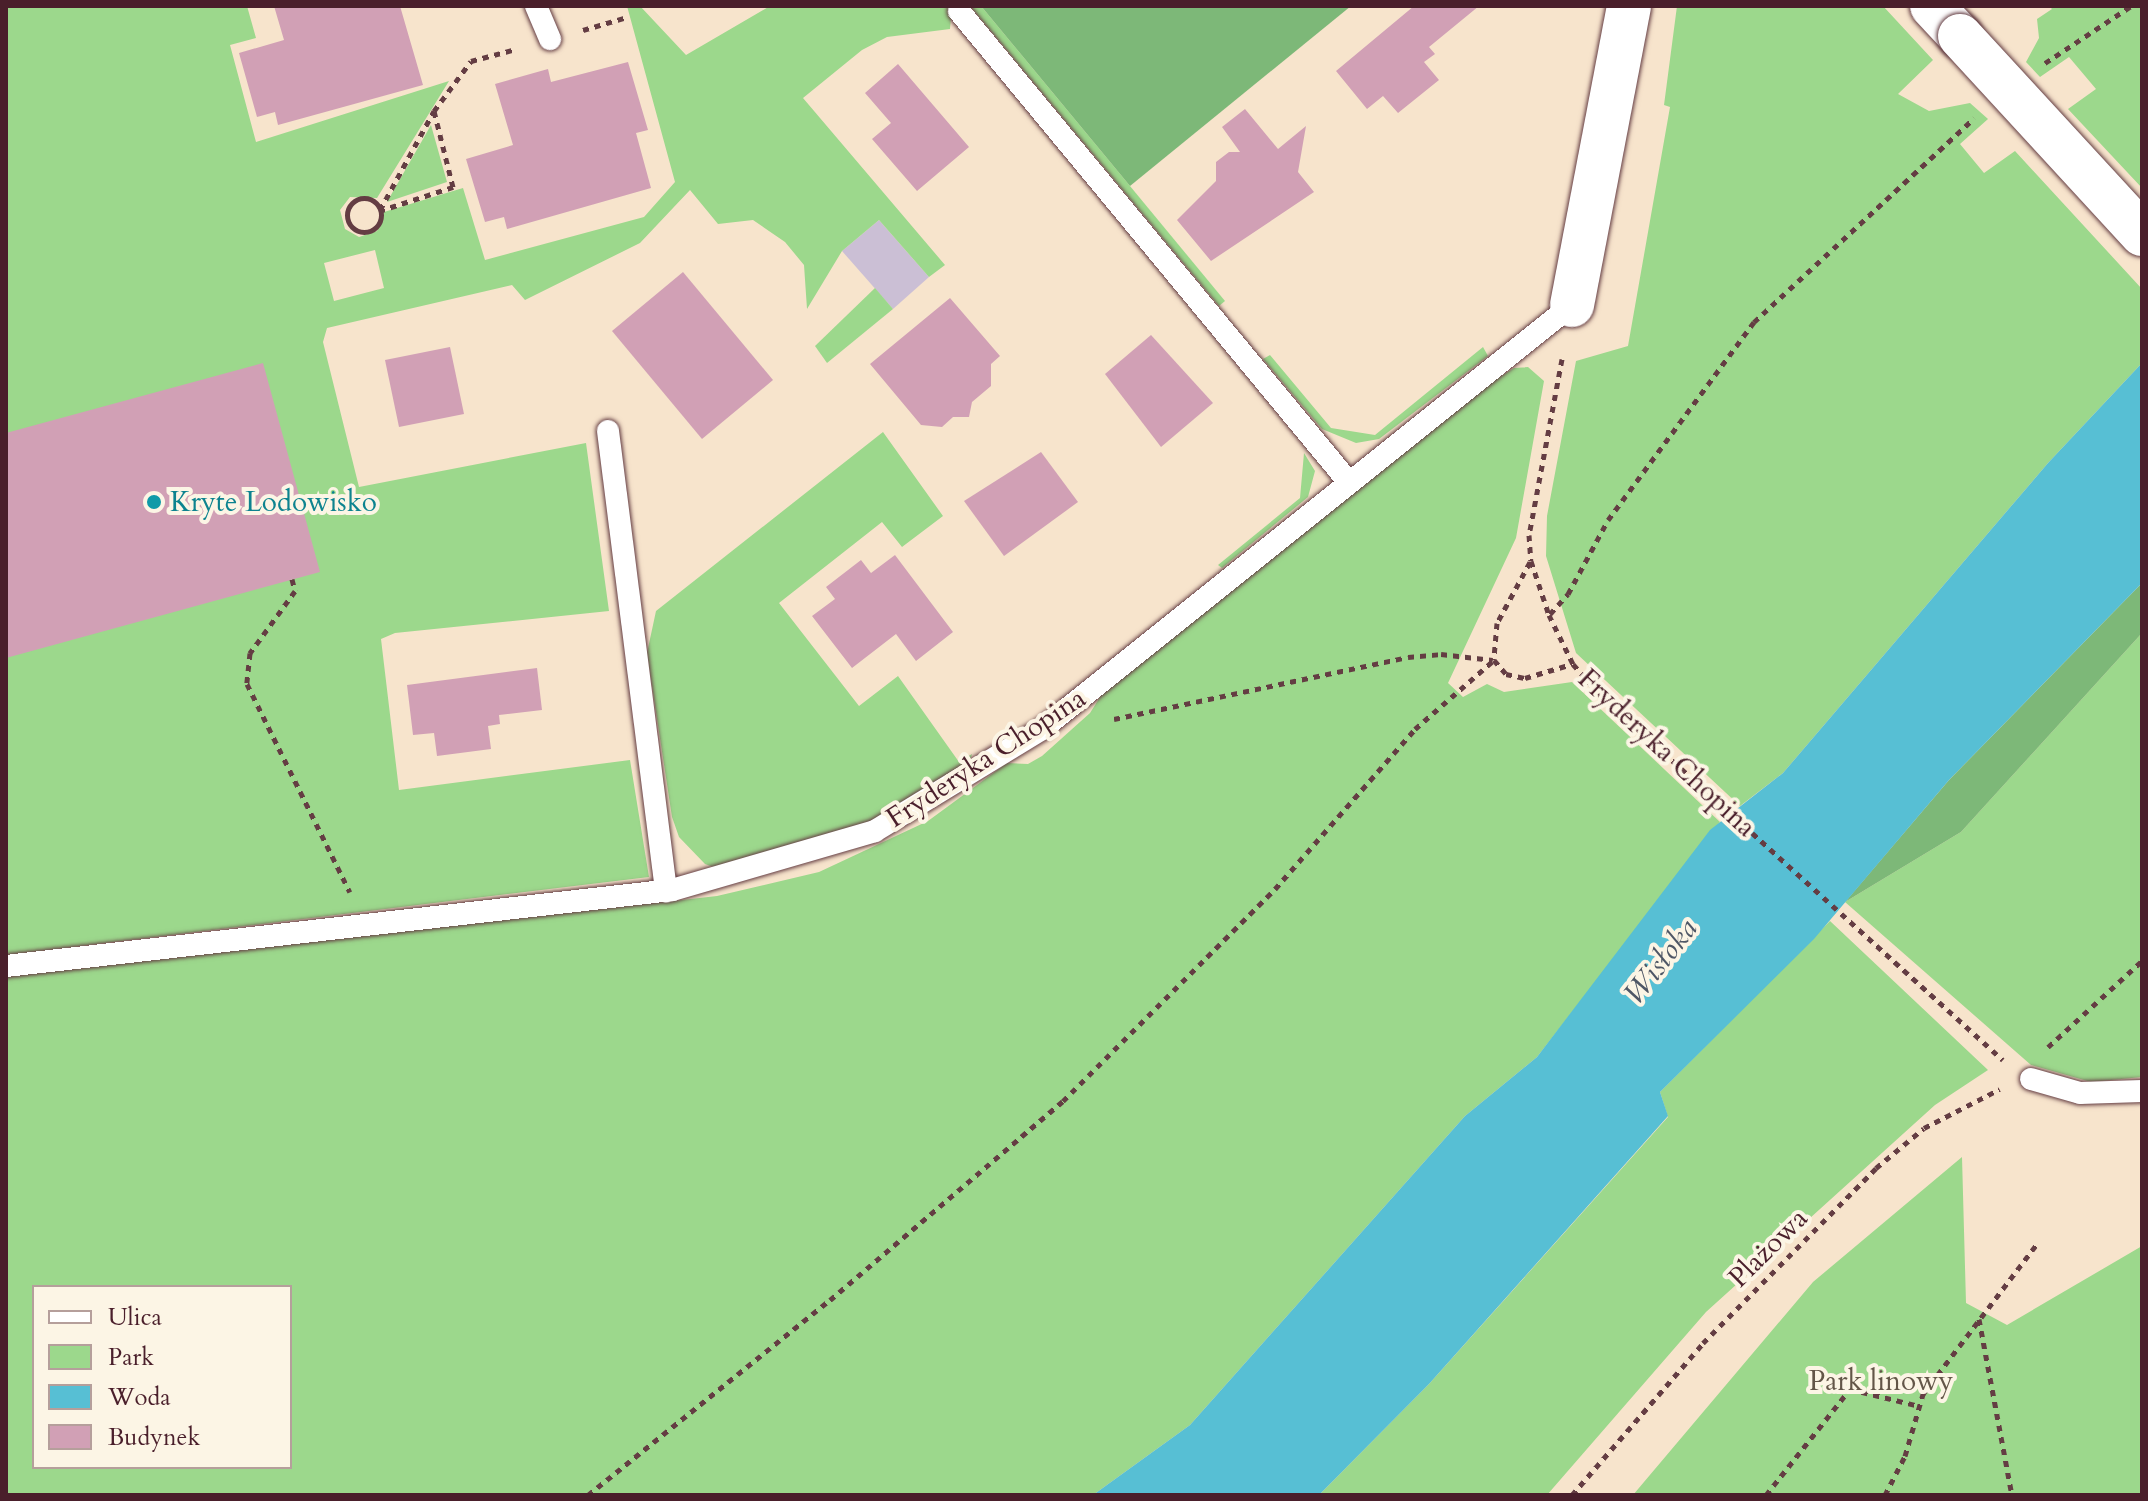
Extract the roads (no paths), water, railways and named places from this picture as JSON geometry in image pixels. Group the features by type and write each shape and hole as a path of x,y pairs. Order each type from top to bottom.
{"street":[{"path":"1572,305 1629,6"},
{"path":"1946,21 2142,234"}],"lane":[{"path":"536,6 550,39"},
{"path":"959,11 1347,480"},
{"name":"Fryderyka Chopina","path":"6,966 367,922 666,891 735,876 875,831 1042,729 1347,480 1572,305"},
{"path":"608,431 666,891"},
{"path":"2031,1079 2080,1093 2142,1091"}],"water":[{"name":"Wisłoka","path":"2142,363 2142,583 1949,780 1814,939 1660,1092 1668,1116 1429,1384 1319,1495 1093,1495 1190,1425 1465,1116 1537,1057 1710,830 1783,773 2048,463"}],"place":[{"name":"Kryte Lodowisko","path":"154,502"}],"park label":[{"name":"Park linowy","path":"1881,1381"}]}
